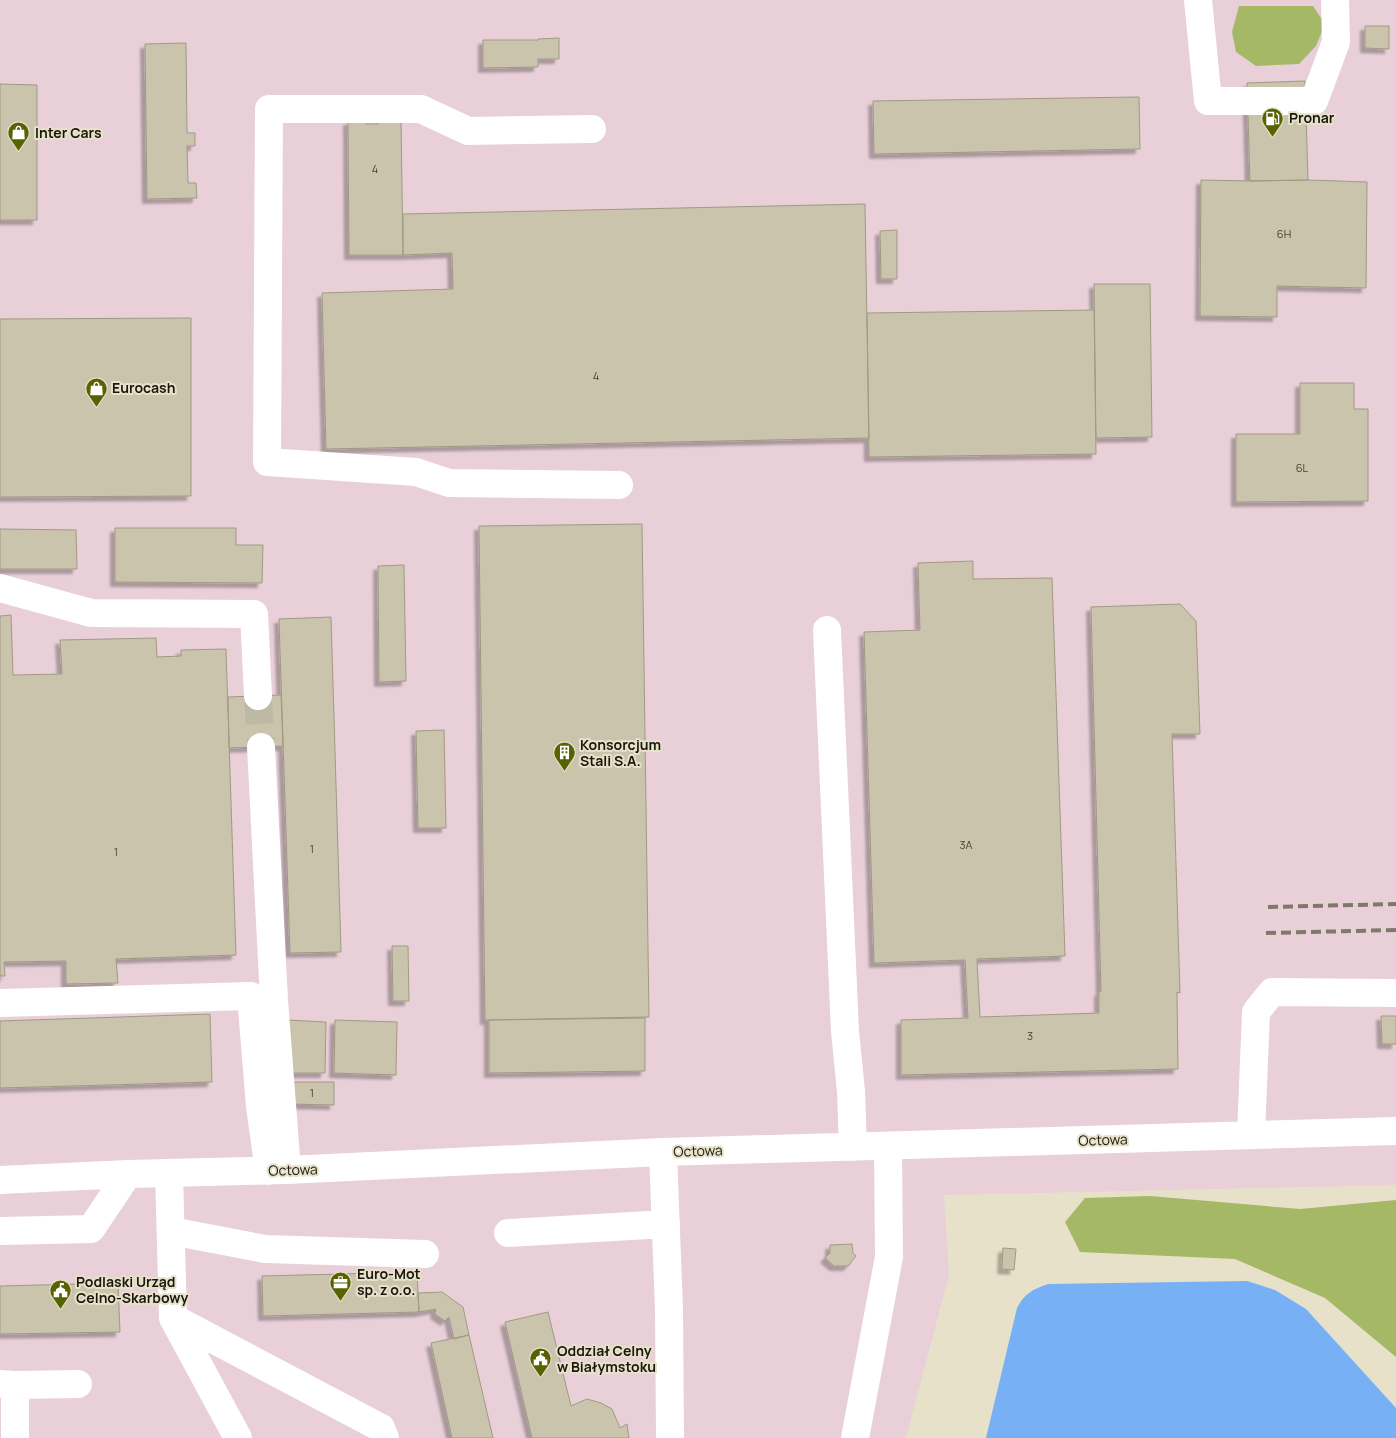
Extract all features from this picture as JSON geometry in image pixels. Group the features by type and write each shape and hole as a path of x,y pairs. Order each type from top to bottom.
{"street":[{"path":"1198,0 1208,101 1314,102 1336,42 1335,0"},
{"path":"592,129 468,131 421,109 269,109 267,462 416,472 449,483 619,485"},
{"path":"0,588 91,613 254,614 258,696"},
{"path":"827,630 845,1031 851,1091 853,1147"},
{"path":"261,747 274,1000 278,1171"},
{"path":"1251,1135 1256,1012 1272,992 1396,993"},
{"path":"0,1003 251,996 260,1106 278,1171"},
{"name":"Octowa","path":"0,1180 128,1174 278,1171 663,1152 1396,1131"},
{"path":"855,1438 890,1257 888,1146"},
{"path":"663,1152 670,1438"},
{"path":"0,1231 91,1229 128,1174"},
{"path":"169,1174 173,1318 238,1438"},
{"path":"508,1233 666,1224"},
{"path":"171,1231 265,1249 425,1254"},
{"path":"173,1318 381,1428 385,1438"},
{"path":"15,1438 8,1384 78,1384"}],"shaded area":[{"path":"0,0 1396,0 1396,1185 944,1195 949,1275 906,1438 0,1438"}],"green space":[{"path":"1239,6 1313,6 1325,24 1316,46 1299,64 1256,66 1236,52 1232,32"},
{"path":"1150,1196 1300,1209 1396,1200 1396,1357 1325,1298 1235,1259 1080,1252 1065,1222 1085,1198"}],"water":[{"path":"1247,1281 1275,1290 1306,1309 1396,1408 1396,1438 986,1438 1017,1308 1033,1290 1048,1284"}],"building":[{"path":"1365,26 1389,26 1389,49 1365,48"},
{"path":"559,38 559,59 538,59 538,67 483,68 483,40"},
{"path":"186,43 187,133 195,133 195,146 187,146 188,183 196,183 197,198 147,199 145,44"},
{"path":"1305,81 1308,180 1250,181 1247,83"},
{"name":"Inter Cars","path":"0,84 37,85 37,220 0,220"},
{"path":"1139,97 1140,149 874,154 873,101"},
{"path":"378,120 401,120 403,255 349,255 348,121 366,121 366,124 378,124"},
{"path":"1201,180 1367,182 1366,288 1277,286 1277,317 1200,316"},
{"path":"865,204 869,438 326,449 322,293 453,289 452,253 403,255 403,214"},
{"path":"897,230 897,279 881,279 880,231"},
{"path":"1094,284 1150,284 1152,437 1096,438"},
{"path":"1094,310 1096,454 869,457 867,313"},
{"name":"Eurocash","path":"191,318 191,496 0,497 0,319"},
{"path":"1300,383 1354,383 1354,409 1368,409 1368,501 1236,502 1236,434 1300,434"},
{"name":"Konsorcjum Stali S.A.","path":"642,524 649,1017 485,1020 479,526"},
{"path":"115,528 236,528 236,545 263,545 262,583 115,582"},
{"path":"0,529 76,530 77,569 0,569"},
{"path":"973,561 973,579 1052,578 1065,956 977,959 980,1017 1099,1013 1099,992 1101,991 1091,607 1180,604 1196,621 1200,734 1172,734 1180,993 1177,992 1178,1069 901,1075 901,1020 968,1018 965,960 874,963 864,632 920,630 918,563"},
{"path":"404,565 406,681 379,682 378,566"},
{"path":"11,615 13,675 62,674 60,640 156,638 157,657 181,656 181,650 226,649 236,955 116,959 118,983 66,984 66,961 4,962 5,976 0,976 0,616"},
{"path":"331,617 341,952 290,953 279,619"},
{"path":"281,695 283,746 229,748 228,697"},
{"path":"444,730 446,828 418,828 416,731"},
{"path":"392,946 408,946 409,1001 393,1001"},
{"path":"210,1014 212,1082 0,1088 0,1021"},
{"path":"1381,1016 1396,1016 1396,1044 1382,1044"},
{"path":"645,1018 645,1071 489,1073 489,1020"},
{"path":"288,1020 326,1022 325,1073 287,1073"},
{"path":"335,1020 397,1022 396,1075 334,1073"},
{"path":"290,1082 334,1082 334,1105 290,1104"},
{"path":"852,1244 853,1253 856,1256 848,1266 834,1266 825,1258 830,1253 830,1245"},
{"path":"1003,1248 1016,1249 1014,1270 1002,1269"},
{"name":"Euro-Mot sp. z o.o.","path":"417,1272 419,1312 263,1316 262,1276"},
{"name":"Podlaski Urząd Celno-Skarbowy","path":"118,1283 120,1332 0,1334 0,1286"},
{"path":"442,1292 463,1307 469,1335 454,1339 449,1317 445,1321 435,1314 436,1309 419,1312 418,1293"},
{"path":"548,1312 571,1406 587,1399 612,1409 620,1428 627,1424 629,1438 532,1438 505,1322"},
{"path":"469,1335 493,1438 452,1438 431,1343"}],"tunnel":[{"path":"258,696 261,747"}],"railway":[{"path":"1268,907 1396,904"},
{"path":"1266,933 1396,930"}],"place":[{"name":"Pronar","path":"1273,137"},
{"name":"Inter Cars","path":"19,152"},
{"name":"Eurocash","path":"96,407"},
{"name":"Konsorcjum Stali S.A.","path":"564,772"},
{"name":"Euro-Mot sp. z o.o.","path":"341,1301"},
{"name":"Podlaski Urząd Celno-Skarbowy","path":"60,1309"},
{"name":"Oddział Celny w Białymstoku","path":"541,1378"}]}
